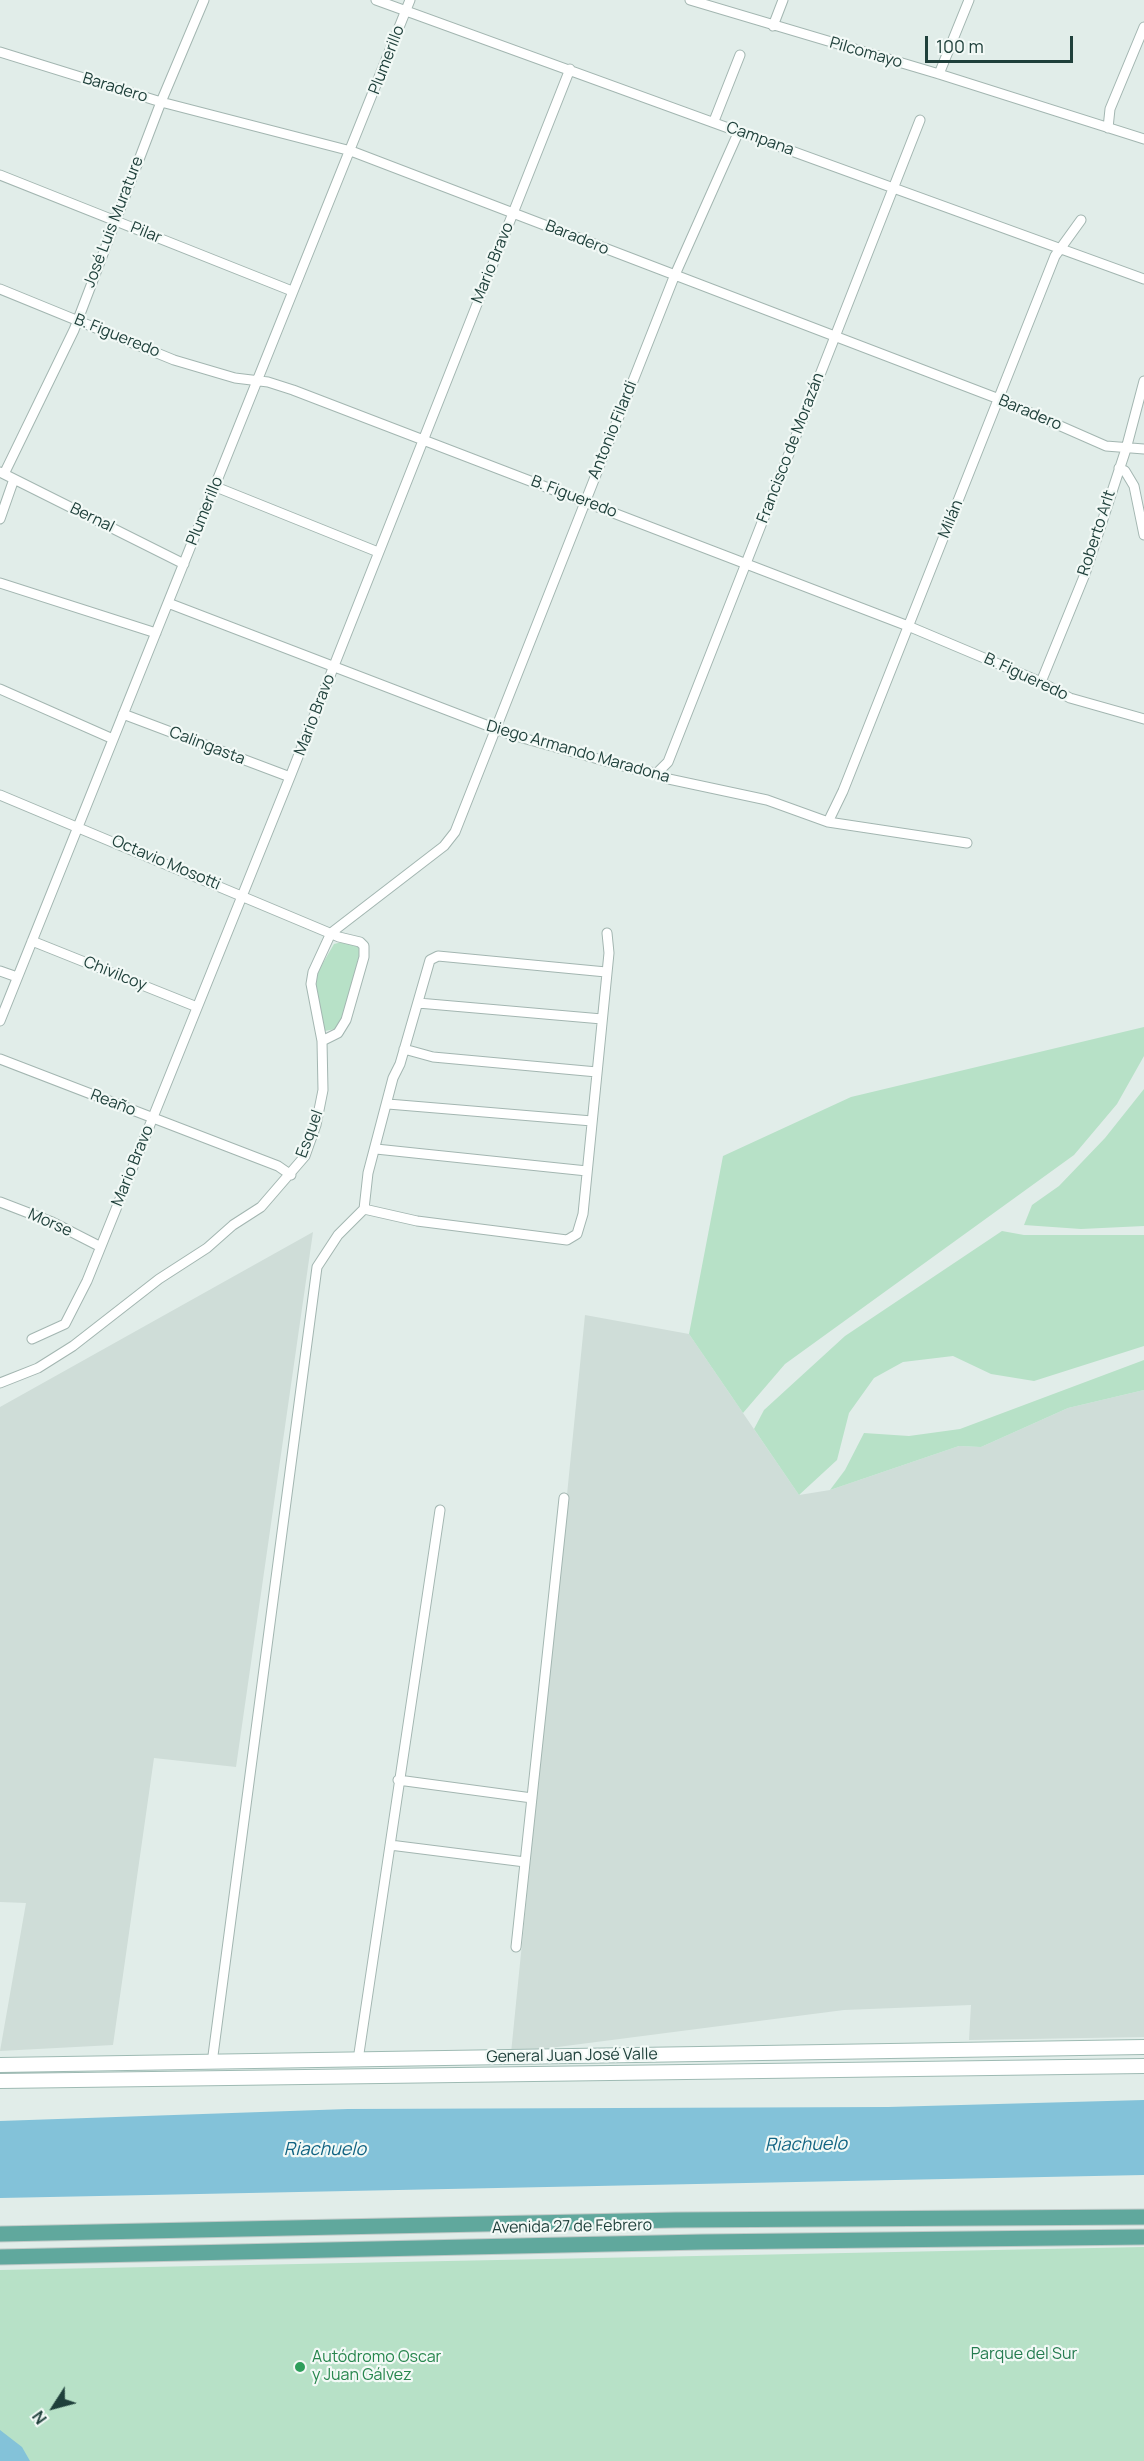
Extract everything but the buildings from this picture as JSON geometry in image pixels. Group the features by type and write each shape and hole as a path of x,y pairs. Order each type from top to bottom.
{"main road":[{"name":"General Juan José Valle","path":"0,2065 1144,2047"},
{"name":"General Juan José Valle","path":"0,2081 1144,2066"},
{"name":"Avenida 27 de Febrero","path":"0,2234 675,2220 1144,2217"},
{"name":"Avenida 27 de Febrero","path":"0,2257 702,2241 1144,2237"}],"street":[{"name":"José Luis Murature","path":"2,473 77,320 160,102 204,0"},
{"name":"Campana","path":"376,0 1144,279"},
{"name":"Plumerillo","path":"0,1021 410,0"},
{"name":"Pilcomayo","path":"690,0 939,74 1144,139"},
{"path":"773,26 783,0"},
{"path":"939,74 969,0"},
{"path":"1108,128 1110,109 1144,27"},
{"name":"Baradero","path":"0,52 160,102 351,151 674,277 999,399 1106,446 1144,449"},
{"path":"714,121 740,56"},
{"name":"Mario Bravo","path":"32,1339 65,1324 87,1281 99,1246 243,895 570,69"},
{"name":"Francisco de Morazán","path":"657,773 668,762 920,120"},
{"name":"Antonio Filardi","path":"455,832 674,277 739,131"},
{"name":"Pilar","path":"0,175 292,291"},
{"name":"Milán","path":"828,822 843,791 1059,247 1081,220"},
{"name":"B. Figueredo","path":"0,289 174,360 235,378 256,380 293,390 424,438 908,627 1041,682 1087,704 1144,719"},
{"name":"Roberto Arlt","path":"1041,682 1085,574 1141,407 1144,381"},
{"path":"1119,468 1125,471 1134,486 1144,536"},
{"name":"Bernal","path":"2,473 184,564"},
{"path":"0,519 14,480"},
{"path":"216,487 378,552"},
{"path":"0,583 156,633"},
{"name":"Diego Armando Maradona","path":"168,603 495,729 641,771 657,773 664,778 768,800 828,822 967,843"},
{"path":"0,689 113,738"},
{"name":"Calingasta","path":"123,714 290,777"},
{"name":"Octavio Mosotti","path":"0,795 77,825 332,933 360,942 364,952 342,1028 333,1037 322,1041"},
{"name":"Esquel","path":"0,1383 38,1368 73,1346 159,1279 207,1248 233,1225 261,1207 291,1175 304,1156 320,1111 323,1090 322,1041 311,977 332,933 444,846 455,832"},
{"path":"364,1209 417,1221 567,1240 577,1234 581,1226 609,953 607,933"},
{"name":"Chivilcoy","path":"32,941 197,1007"},
{"path":"212,2062 315,1275 322,1257 338,1235 364,1209 368,1173 393,1078 404,1049 430,960 438,956 606,972"},
{"path":"0,971 17,977"},
{"path":"417,1003 602,1019"},
{"path":"404,1049 433,1057 597,1072"},
{"name":"Reaño","path":"0,1059 278,1166 291,1175"},
{"path":"388,1104 592,1121"},
{"path":"376,1149 587,1171"},
{"name":"Morse","path":"0,1202 52,1222 99,1246"},
{"path":"516,1947 564,1498"},
{"path":"358,2060 440,1510"},
{"path":"398,1780 532,1798"},
{"path":"390,1845 525,1862"}],"shaded area":[{"path":"313,1232 236,1767 154,1758 113,2045 0,2051 26,1903 0,1902 0,1407"},
{"path":"585,1315 689,1334 799,1495 830,1490 959,1446 981,1447 1068,1408 1144,1390 1144,2037 969,2040 971,2005 844,2010 511,2053"}],"green space":[{"path":"342,942 359,946 360,952 342,1020 335,1029 325,1031 322,1030 315,993 316,975 334,944"},
{"path":"1144,1027 1144,1056 1117,1104 1074,1155 785,1364 743,1413 689,1334 723,1156 851,1097"},
{"path":"1144,1089 1144,1226 1081,1229 1024,1225 1032,1205 1059,1186 1105,1138"},
{"path":"1002,1231 1024,1235 1144,1235 1144,1346 1034,1381 991,1374 953,1356 903,1362 874,1378 849,1413 837,1460 799,1495 754,1429 764,1410 845,1336"},
{"path":"1144,1360 1144,1390 1068,1408 981,1447 959,1446 830,1490 845,1470 864,1433 909,1436 960,1429"},
{"name":"Parque del Sur","path":"1144,2247 1144,2461 0,2461 0,2270"}],"water":[{"name":"Riachuelo","path":"1144,2100 1144,2175 0,2198 0,2121 348,2109 888,2107"},
{"path":"0,2430 22,2447 30,2461 0,2461"}],"place":[{"name":"Autódromo Oscar y Juan Gálvez","path":"300,2367"}]}
